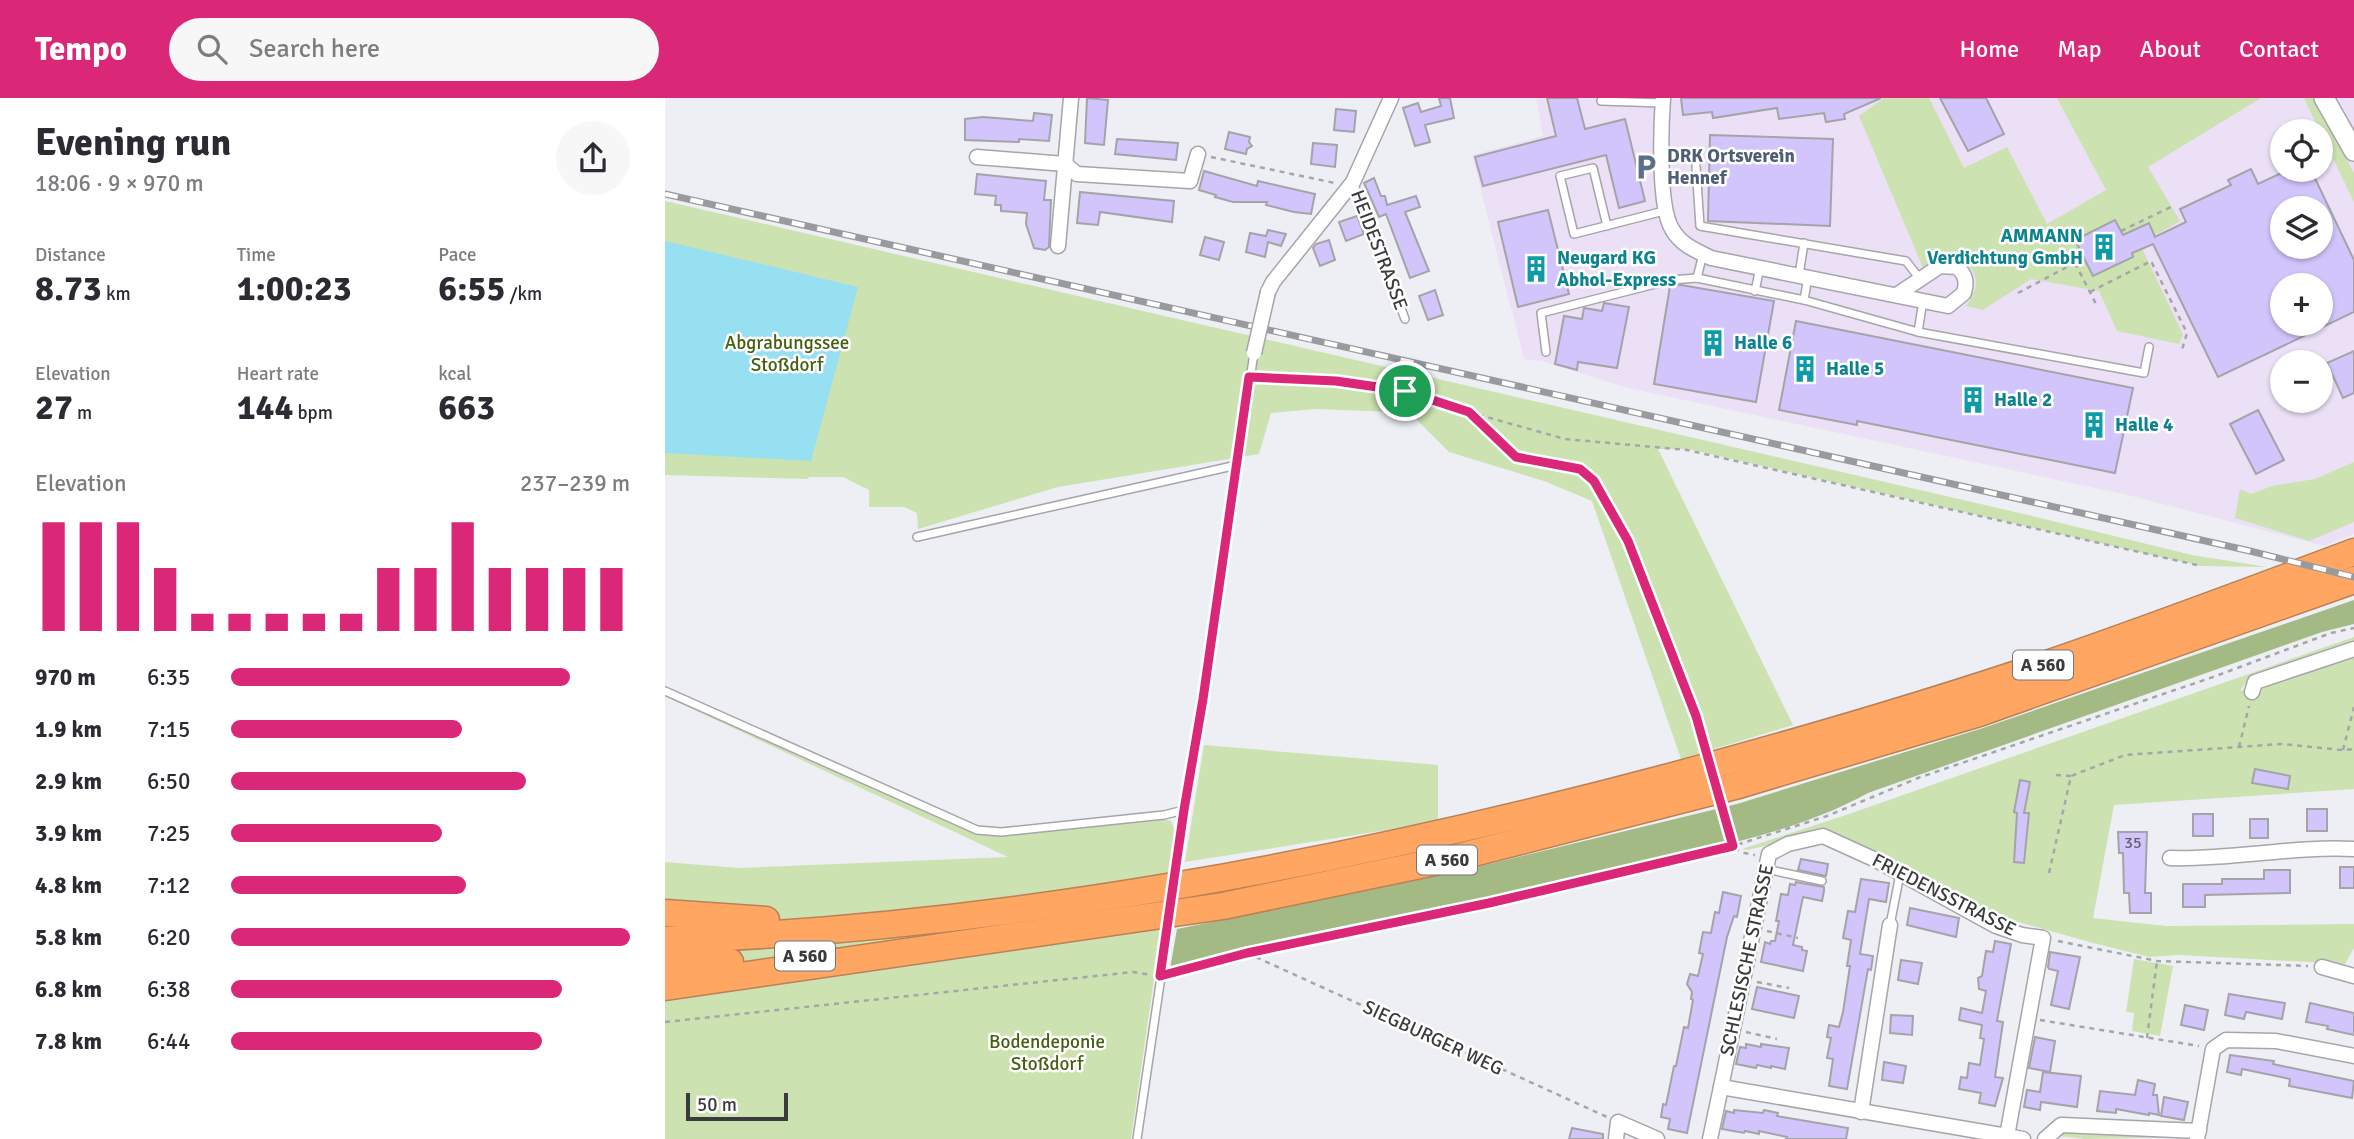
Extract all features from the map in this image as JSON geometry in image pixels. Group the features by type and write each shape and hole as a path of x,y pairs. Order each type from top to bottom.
{"highway":[{"name":"A 560","path":"665,940 886,925 1105,899 1445,834 1579,801 1849,726 2046,664 2354,552"},
{"name":"A 560","path":"665,965 945,946 1223,906 1441,861 1735,786 1979,713 2354,580"},
{"path":"665,913 886,925"},
{"path":"665,987 945,946"}],"main road":[{"path":"2324,98 2354,151"}],"street":[{"path":"1058,246 1071,98"},
{"name":"HEIDESTRASSE","path":"1254,353 1268,292 1273,282 1353,182 1391,98"},
{"path":"1662,101 1664,211 1671,229 1685,245 1711,258 1948,306 1964,293 1966,281 1957,267 1940,266 1898,294"},
{"path":"977,157 1065,164 1077,174 1190,181 1198,154"},
{"path":"2252,692 2255,682 2354,649"},
{"name":"FRIEDENSSTRASSE","path":"1788,844 1823,836 1901,873 1996,926 2022,935 2043,938"},
{"name":"SCHLESISCHE STRASSE","path":"1710,1139 1768,862 1788,844"},
{"path":"2171,858 2192,859 2317,847 2354,849"},
{"path":"1861,1112 1891,925"},
{"path":"2007,1136 2043,938"},
{"path":"2322,967 2354,976"},
{"path":"2045,1139 2061,1125 2198,1135 2213,1049 2226,1040 2276,1041 2354,1056"},
{"path":"1721,1087 2023,1139"},
{"path":"1616,1139 1618,1122 1657,1139"}],"lane":[{"path":"1601,101 1662,101"},
{"path":"1696,166 1700,226 1906,261 1920,279"},
{"path":"1607,226 1593,168 1560,176 1574,234 1607,226 1664,211"},
{"name":"HEIDESTRASSE","path":"1353,182 1405,319"},
{"path":"1804,243 1804,300"},
{"path":"1697,278 1703,254"},
{"path":"1755,291 1760,267"},
{"path":"1546,352 1541,313 1671,280 1697,278 1804,300 1918,332 2144,373 2149,347"},
{"path":"1918,332 1923,300"},
{"path":"1137,1139 1254,353"},
{"path":"917,537 1237,465"},
{"path":"665,691 977,830 1001,832 1164,815 1184,810"},
{"path":"1768,862 1822,881"},
{"path":"1891,925 1901,873"}],"path":[{"path":"1198,154 1332,183 1353,182"},
{"path":"2121,231 2175,205"},
{"path":"2018,293 2084,258"},
{"path":"2090,292 2151,261 2187,333 2181,354"},
{"path":"2075,263 2097,306"},
{"path":"1249,377 1336,381 1405,391 1565,439 1687,450 2201,566"},
{"path":"1469,412 1516,457 1580,469 1594,481 1628,541 1696,716 1733,846 1741,853 1768,862"},
{"path":"665,1022 1133,972 1160,976 1247,953 1489,903 1733,846 1827,816 1918,778 2213,677 2331,633 2354,628"},
{"path":"2239,747 2252,692"},
{"path":"2343,750 2354,707"},
{"path":"2056,775 2071,776 2125,755 2281,744 2354,749"},
{"path":"2049,873 2071,776"},
{"path":"1754,928 1798,938"},
{"name":"FRIEDENSSTRASSE","path":"2043,938 2157,961 2322,967"},
{"name":"SIEGBURGER WEG","path":"1247,953 1618,1122"},
{"path":"2147,1038 2157,961"},
{"path":"1743,980 1789,988"},
{"path":"2028,1018 2213,1049"},
{"path":"1733,1030 1777,1039"}],"shaded area":[{"path":"1536,98 2354,98 2354,534 2324,546 2128,495 1624,387 1542,361 1524,359 1472,155 1543,136"}],"green space":[{"path":"1884,98 1929,98 1964,168 2007,147 2047,224 2106,190 2057,98 2261,98 2148,167 2180,221 2140,244 2183,335 2179,344 2117,331 2099,291 2031,279 1983,310 1966,306 1974,293 1974,272 1968,265 1948,260 1924,270 1859,116"},
{"path":"2304,98 2312,98 2324,119 2314,119"},
{"path":"2333,136 2354,173 2354,202 2333,158"},
{"path":"665,201 2192,555 2267,567 2201,566 1688,449 1658,449 1793,725 1681,759 1592,501 1544,481 1449,452 1415,418 1393,412 1316,409 1271,413 1259,454 1058,487 918,529 917,513 904,507 869,507 869,490 843,477 808,479 665,475"},
{"path":"2354,462 2354,522 2309,541 2235,518 2240,489 2251,494 2272,486 2315,479"},
{"path":"2354,600 2354,624 2322,632 1868,793 1840,807 1780,829 1625,868 1170,969 1177,929 1452,873 1737,804 1983,728"},
{"path":"2354,637 2354,646 2247,681 2240,691 2354,654 2354,789 2114,805 2093,918 2166,926 2354,924 2354,948 2345,964 2179,955 2149,957 2093,943 2004,918 1827,831 1748,850 1742,849 1849,814"},
{"name":"Bodendeponie Stoßdorf","path":"665,690 977,829 1001,831 1159,818 1171,821 1175,832 1131,1139 665,1139 665,862 738,868 1008,857 665,696"},
{"path":"1204,745 1438,765 1438,822 1185,862"},
{"path":"2134,959 2173,966 2160,1036 2132,1031 2134,1013 2126,1012"},
{"path":"2063,1131 2192,1137 2085,1139 2060,1136"}],"water":[{"name":"Abgrabungssee Stoßdorf","path":"665,241 858,287 811,461 665,453"}],"building":[{"path":"1087,98 1108,100 1104,145 1085,143"},
{"path":"1439,98 1450,98 1454,118 1425,125 1430,142 1415,146 1403,108 1418,103 1421,112 1441,106"},
{"name":"DRK Ortsverein Hennef","path":"1547,98 1577,98 1585,129 1625,119 1645,201 1619,208 1606,155 1483,186 1475,157 1556,136"},
{"path":"1681,98 1881,98 1844,114 1845,119 1826,122 1824,113 1779,119 1777,108 1713,118 1712,112 1683,115"},
{"path":"1940,98 1986,98 2004,134 1968,151"},
{"path":"1336,109 1356,111 1354,132 1334,130"},
{"path":"1034,113 1052,115 1049,141 965,140 965,119 983,117 1033,121"},
{"path":"1229,132 1250,137 1252,146 1247,149 1246,154 1225,149"},
{"path":"1710,135 1833,139 1830,226 1708,221"},
{"path":"1117,139 1178,143 1176,160 1115,154"},
{"path":"1313,143 1337,145 1335,167 1311,164"},
{"path":"2251,169 2258,184 2270,178 2270,182 2317,182 2323,196 2270,196 2270,259 2333,259 2333,216 2354,260 2354,312 2333,322 2333,273 2270,273 2270,336 2304,336 2218,377 2153,244 2093,276 2075,240 2115,220 2123,235 2149,223 2155,237 2186,222 2180,209 2231,185 2228,180"},
{"path":"1204,171 1257,186 1258,181 1315,194 1311,214 1266,205 1267,202 1233,202 1215,197 1216,195 1199,190"},
{"path":"977,174 1046,181 1044,200 1051,200 1049,247 1045,250 1034,248 1026,224 1027,213 1001,211 1001,205 995,205 996,196 975,194"},
{"path":"1374,178 1381,196 1385,196 1387,205 1416,196 1420,207 1405,212 1429,271 1410,278 1386,214 1379,217 1364,183"},
{"path":"1080,192 1174,201 1172,222 1100,212 1098,225 1077,223"},
{"name":"Neugard KG Abhol-Express","path":"1548,210 1569,294 1518,307 1498,222"},
{"path":"1357,216 1364,234 1346,241 1339,222"},
{"path":"1268,230 1286,234 1281,246 1268,242 1265,257 1246,252 1250,233 1266,236"},
{"path":"1205,237 1224,242 1219,260 1200,255"},
{"path":"1329,240 1335,260 1320,266 1313,248 1316,244"},
{"name":"Halle 6","path":"1681,285 1774,301 1756,402 1654,384 1670,286"},
{"path":"1435,290 1443,315 1428,320 1419,296"},
{"path":"1604,303 1629,307 1617,368 1578,362 1577,370 1555,364 1564,316 1582,319 1584,308 1602,311"},
{"path":"1796,321 2133,388 2115,473 1857,421 1857,425 1779,410"},
{"path":"2354,351 2354,393 2343,398 2333,376 2333,360"},
{"path":"2258,410 2284,460 2256,474 2230,424"},
{"path":"2255,769 2290,776 2288,789 2252,783"},
{"path":"2020,780 2030,782 2024,813 2029,813 2024,863 2014,862 2017,813 2014,812"},
{"path":"2307,809 2327,809 2327,831 2307,831"},
{"path":"2193,814 2213,814 2213,836 2193,836"},
{"path":"2250,819 2268,819 2268,838 2250,838"},
{"path":"2118,832 2147,832 2145,893 2151,893 2151,913 2130,913 2129,893 2124,893 2123,853 2119,853"},
{"path":"1801,859 1828,864 1826,876 1798,870"},
{"path":"2340,867 2354,867 2354,888 2340,888"},
{"path":"2264,870 2290,870 2290,893 2205,895 2205,907 2183,907 2183,884 2222,884 2222,879 2264,879"},
{"path":"1861,879 1889,883 1886,902 1869,899 1860,954 1873,956 1871,970 1868,969 1847,1089 1829,1086 1833,1059 1827,1058 1831,1038 1827,1037 1829,1025 1839,1027 1843,1012 1851,940 1843,938 1848,911 1855,912"},
{"path":"1796,882 1824,887 1822,901 1803,897 1793,945 1807,951 1803,971 1761,962 1765,942 1770,944 1775,941 1781,894 1788,895 1790,884 1795,885"},
{"path":"1723,892 1741,896 1737,917 1734,916 1727,937 1687,1133 1668,1129 1670,1119 1661,1117 1684,1027 1688,1028 1693,1000 1687,984 1690,974 1698,976 1703,954 1699,953 1703,932 1711,933"},
{"path":"1910,908 1959,918 1956,937 1907,925"},
{"path":"1995,941 2011,944 1997,1021 2003,1022 1995,1077 2003,1078 1995,1106 1979,1103 1981,1093 1959,1089 1961,1077 1967,1078 1969,1063 1980,1065 1984,1039 1980,1038 1982,1025 1959,1020 1961,1008 1982,1013 1986,991 1979,989 1978,978 1982,976 1986,951 1993,952"},
{"path":"2050,952 2080,957 2069,1009 2051,1005 2058,971 2048,967"},
{"path":"1901,960 1922,963 1918,984 1898,980"},
{"path":"1757,987 1799,996 1794,1018 1752,1009"},
{"path":"2229,994 2285,1003 2282,1019 2246,1012 2244,1019 2225,1015"},
{"path":"2310,1003 2354,1013 2354,1035 2306,1022"},
{"path":"2185,1005 2208,1010 2204,1030 2181,1025"},
{"path":"1891,1015 1913,1016 1912,1035 1890,1033"},
{"path":"2035,1037 2055,1041 2050,1072 2029,1068"},
{"path":"1746,1044 1789,1048 1785,1069 1736,1064 1740,1047 1746,1048"},
{"path":"2230,1055 2274,1061 2273,1064 2354,1081 2352,1098 2289,1086 2290,1079 2242,1069 2241,1075 2227,1072"},
{"path":"1884,1062 1906,1066 1903,1083 1882,1080"},
{"path":"2043,1072 2081,1076 2077,1107 2041,1102 2040,1110 2024,1107 2027,1090 2040,1092"},
{"path":"2138,1080 2155,1084 2153,1095 2157,1095 2159,1115 2116,1109 2116,1113 2097,1111 2100,1091 2135,1095"},
{"path":"2164,1097 2188,1102 2184,1120 2161,1116"},
{"path":"1734,1110 1763,1113 1764,1110 1778,1113 1777,1116 1848,1128 1846,1139 1786,1139 1787,1137 1759,1131 1759,1134 1722,1129 1726,1111 1734,1113"},
{"path":"1572,1128 1603,1134 1603,1139 1569,1139"}],"railway":[{"path":"665,194 2250,551 2354,577"}],"place":[{"name":"DRK Ortsverein Hennef","path":"1646,167"},
{"name":"AMMANN Verdichtung GmbH","path":"2104,247"},
{"name":"Neugard KG Abhol-Express","path":"1536,269"},
{"name":"Halle 6","path":"1713,343"},
{"name":"Halle 5","path":"1805,369"},
{"name":"Halle 2","path":"1973,400"},
{"name":"Halle 4","path":"2094,425"}],"route":[{"path":"1249,377 1336,381 1405,391 1469,412 1516,457 1580,469 1594,481 1628,541 1696,716 1733,846 1489,903 1247,953 1160,976 1249,377"}]}
